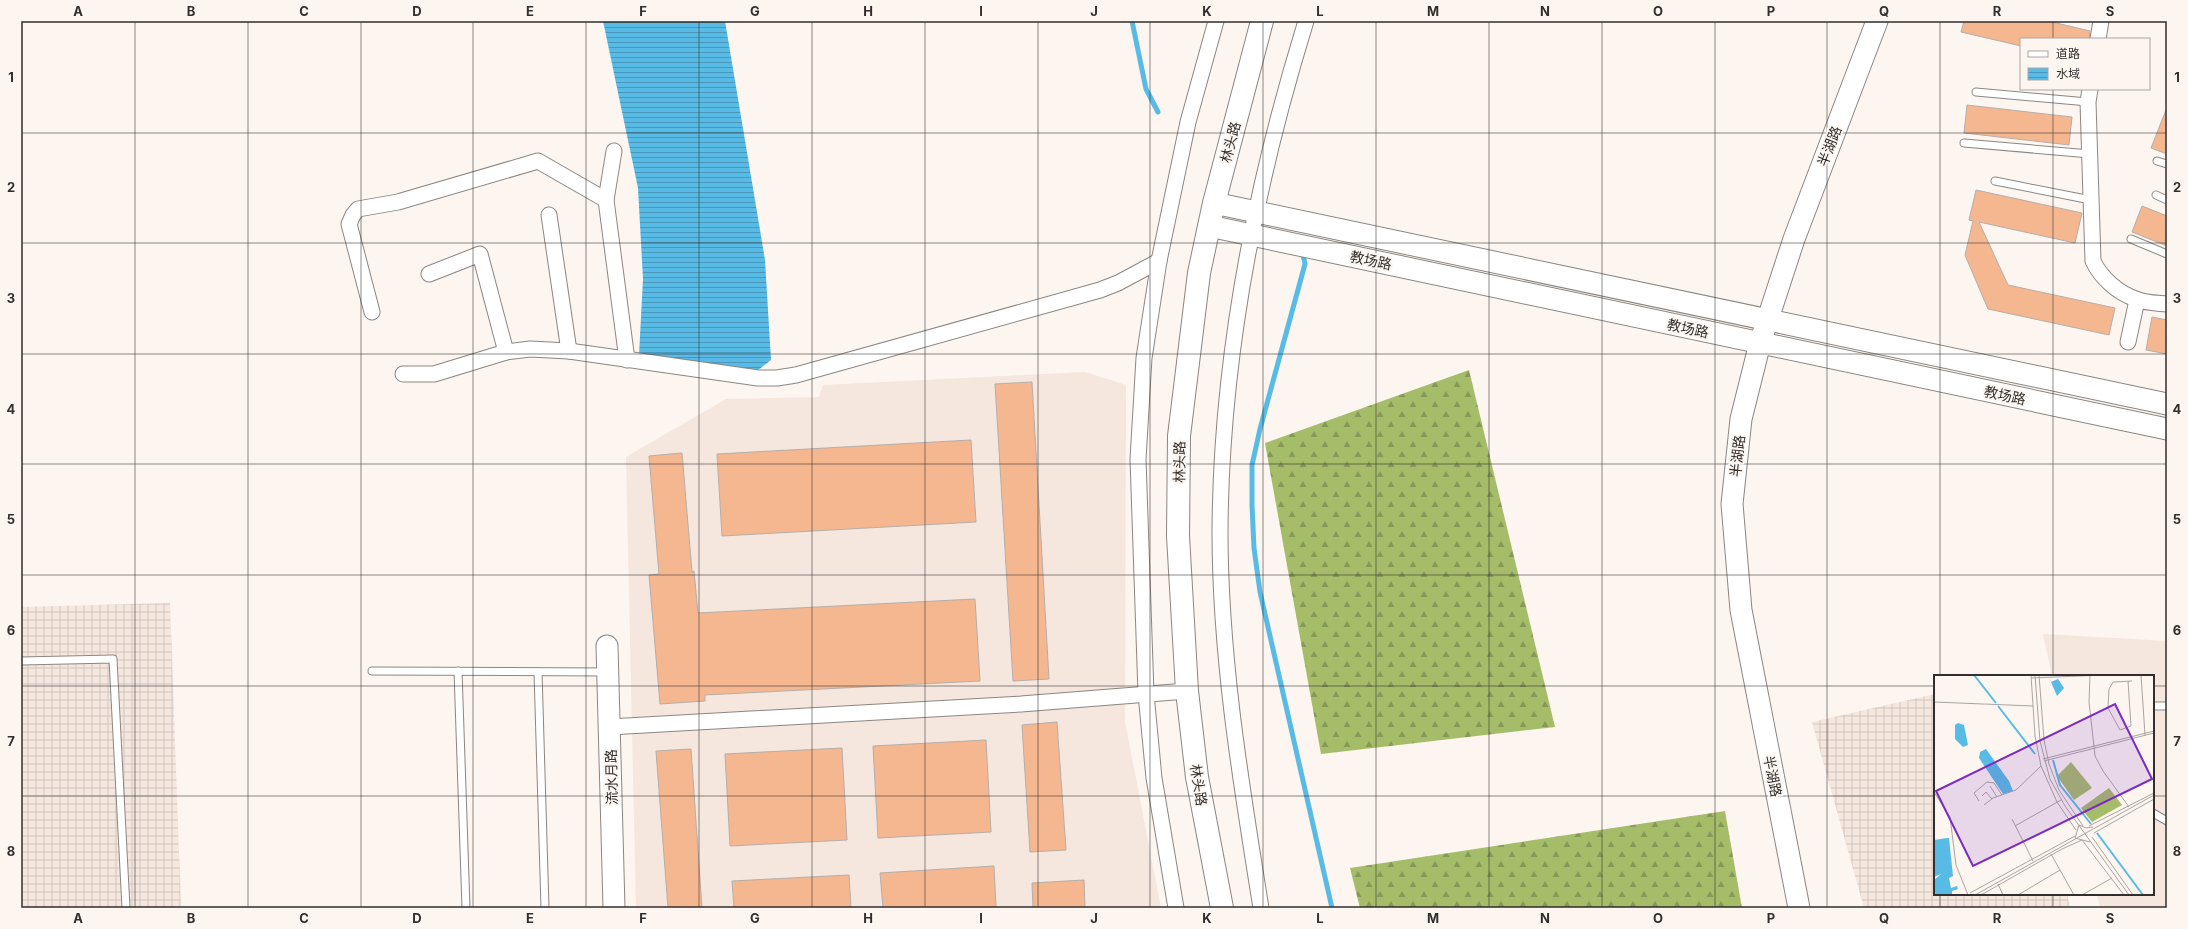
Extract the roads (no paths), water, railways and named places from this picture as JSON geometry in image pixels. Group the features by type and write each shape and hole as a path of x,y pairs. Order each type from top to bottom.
{"main road":[{"name":"林头路","path":"1222,908 1197,777 1187,691 1178,536 1179,436 1199,273 1214,203 1262,21"},
{"name":"半湖路","path":"1799,908 1741,610 1732,504 1741,419 1760,343 1794,239 1877,21"},
{"name":"教场路","path":"1214,203 2167,404"},
{"name":"教场路","path":"1209,226 2167,429"},
{"name":"流水月路","path":"607,646 614,908"}],"street":[{"path":"1176,908 1154,778 1146,694 1138,459 1144,358 1159,261 1188,122 1216,21"},
{"path":"1261,908 1239,773 1231,704 1222,586 1220,532 1222,464 1231,361 1242,278 1277,125 1306,21"},
{"path":"2098,38 2101,21"},
{"path":"2089,96 2093,261 2099,274 2137,300 2167,304"},
{"path":"614,151 606,200 626,360"},
{"path":"372,312 349,224 353,215 358,209 398,202 538,161 606,200"},
{"path":"549,215 569,351"},
{"path":"429,274 480,254 506,352"},
{"path":"403,374 434,374 506,352 530,349 569,351 758,378 776,378 796,375 1100,290 1118,283 1159,261"},
{"path":"2128,342 2137,300"},
{"path":"609,727 1021,704 1187,691"}],"lane":[{"path":"1976,92 2089,96"},
{"path":"1964,143 2090,154"},
{"path":"2157,161 2167,164"},
{"path":"1995,181 2091,200"},
{"path":"2156,195 2167,200"},
{"path":"2131,239 2167,254"},
{"path":"21,661 113,659 126,908"},
{"path":"372,671 608,672"},
{"path":"458,671 466,908"},
{"path":"538,672 545,908"},
{"path":"2154,706 2167,706"},
{"path":"2154,814 2167,821"}],"water":[{"path":"603,21 725,21 765,260 771,360 753,374 639,355 643,279 638,188"}],"waterway":[{"path":"1132,21 1146,89 1158,112"},
{"path":"1303,255 1305,264 1260,429 1252,465 1252,505 1254,548 1260,592 1332,908"}]}
